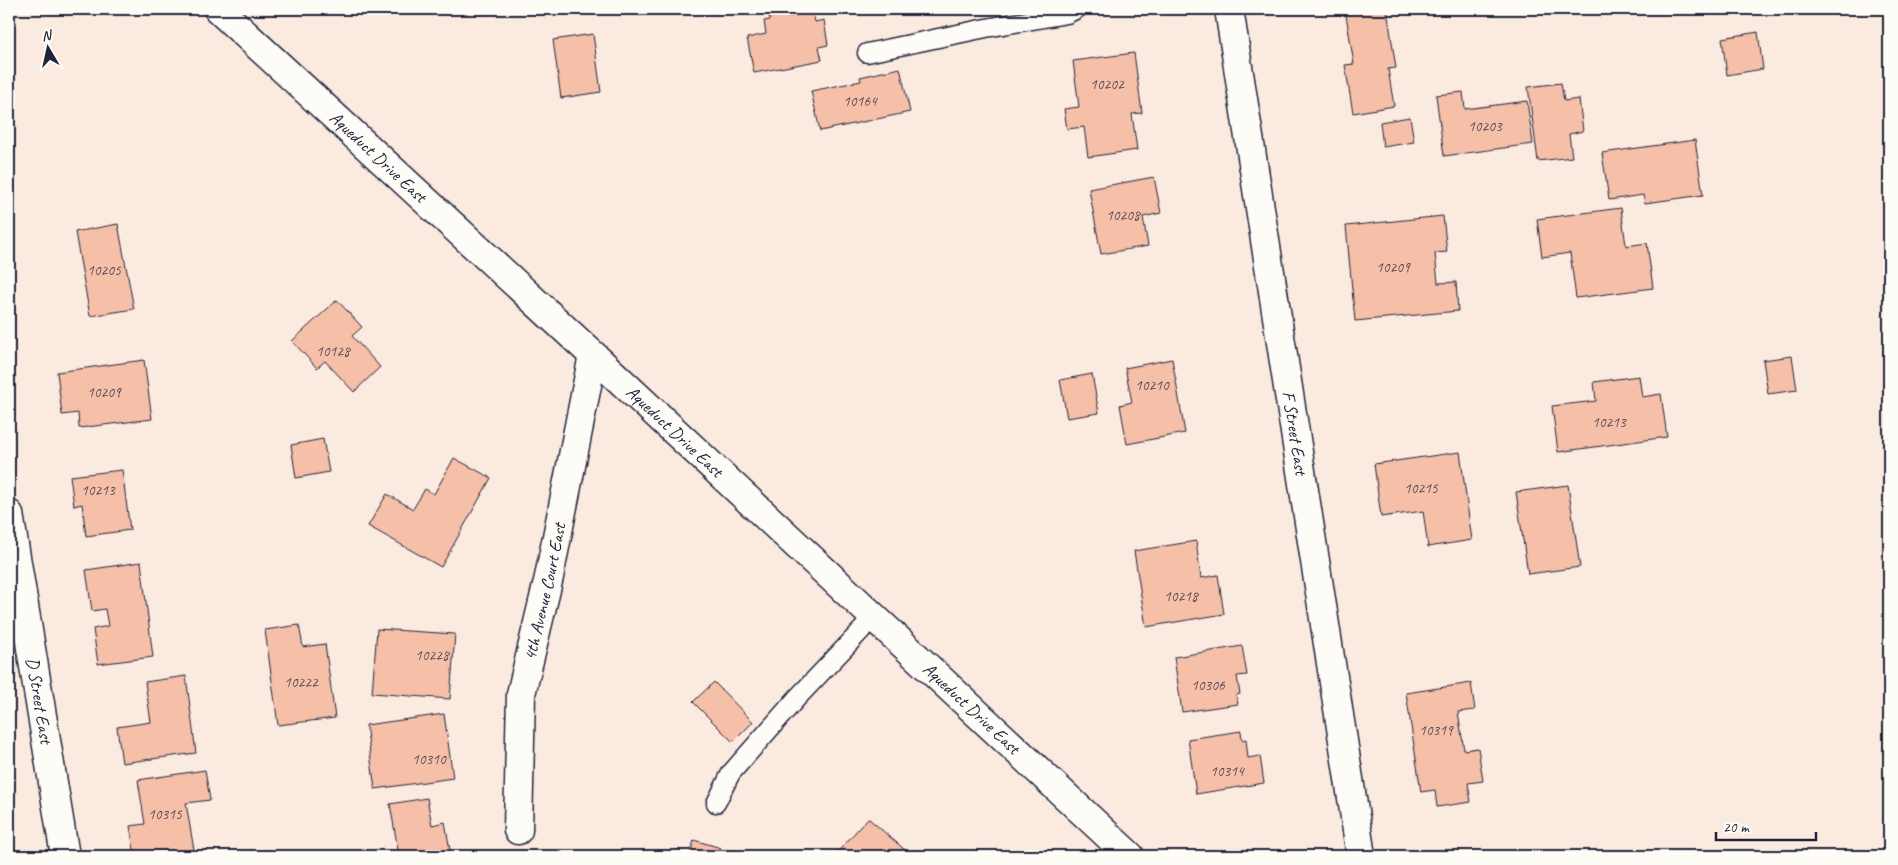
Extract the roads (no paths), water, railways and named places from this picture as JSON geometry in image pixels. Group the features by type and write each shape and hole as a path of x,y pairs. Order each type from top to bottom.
{"street":[{"name":"Aqueduct Drive East","path":"218,9 593,355 1130,856"},
{"name":"F Street East","path":"1229,9 1362,856"},
{"name":"4th Avenue Court East","path":"518,830 522,694 549,577 593,355"},
{"name":"D Street East","path":"9,514 65,856"}],"lane":[{"path":"867,53 986,28 1067,14 1077,9"},
{"path":"716,803 730,773 797,698 874,617"}]}
